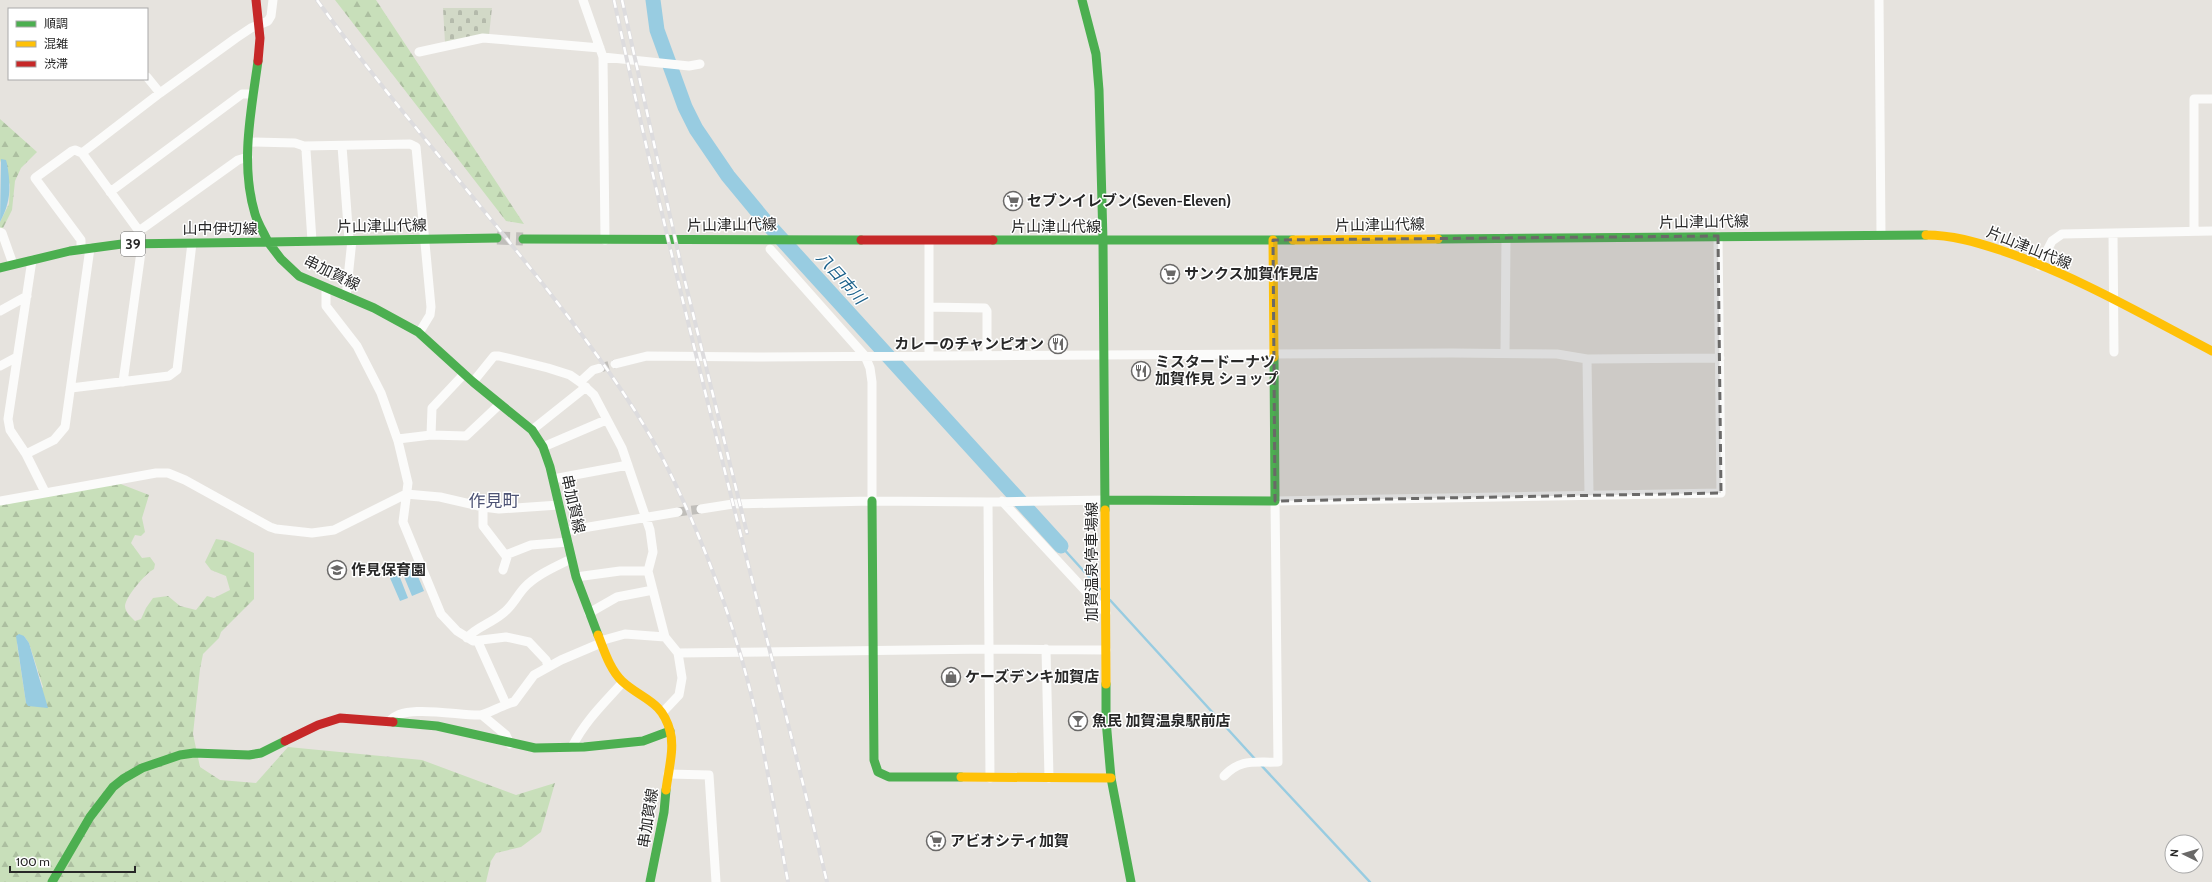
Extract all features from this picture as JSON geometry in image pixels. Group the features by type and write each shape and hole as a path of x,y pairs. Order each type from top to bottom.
{"main road":[{"name":"山中伊切線","path":"0,268 86,248 140,243 268,242 255,214 248,158 252,94 259,51 260,25 256,0"},
{"name":"加賀温泉停車場線","path":"1082,0 1096,54 1098,76 1103,241 1106,500 1106,720 1111,778 1131,882"},
{"name":"片山津山代線","path":"523,238 605,240 798,239 1103,241 1881,234 1945,235 1968,239 1995,247 2039,266 2212,351"},
{"name":"片山津山代線","path":"268,242 497,238"},
{"path":"1106,500 1275,501 1273,240"},
{"name":"串加賀線","path":"268,242 281,259 299,276 326,289 374,308 419,333 473,382 532,430 543,447 560,505 576,577 600,642 616,674 623,682 651,700 662,713 670,731 671,742 662,828 650,882"},
{"path":"872,501 874,760 878,772 889,777 1111,778"},
{"path":"52,882 90,817 113,787 122,779 142,768 166,759 194,753 249,755 261,753 285,740 334,719 390,721 437,726 510,744 535,748 572,747 643,741 670,731"}],"street":[{"path":"82,154 160,93 251,28 260,25 271,16 273,0"},
{"path":"582,0 603,57 605,240"},
{"path":"1879,0 1881,234"},
{"path":"419,52 483,38 600,48"},
{"path":"603,57 656,64 689,66 700,64"},
{"path":"148,78 160,93"},
{"path":"110,192 242,94 252,94"},
{"path":"2194,231 2194,99 2212,100"},
{"path":"249,142 295,143 304,146 410,144 416,147 431,307 430,315 419,333"},
{"path":"304,146 306,150 312,241"},
{"path":"342,146 350,240 346,297"},
{"path":"26,454 54,440 65,427 71,388 86,248 35,178 72,151 76,150 82,154 139,231 141,252 123,382"},
{"path":"139,231 238,160 248,158"},
{"path":"2039,266 2052,241 2062,234 2212,231"},
{"path":"0,232 2,233 13,264"},
{"path":"2113,233 2114,352"},
{"path":"1224,776 1235,766 1246,762 1278,762 1275,501 1589,494 1721,493 1718,236"},
{"path":"1505,353 1506,238"},
{"path":"929,241 929,355"},
{"path":"71,388 169,376 177,370 192,243"},
{"path":"770,249 868,356 872,382 872,501"},
{"path":"32,260 8,418 10,430 26,454 46,492"},
{"path":"326,289 326,306 357,346 381,393 398,439 407,472 403,522 441,614 467,638 478,642 506,637 529,642 548,666"},
{"path":"0,311 27,296"},
{"path":"929,307 985,308 987,355"},
{"path":"615,364 647,356 1505,353 1557,354 1587,359 1720,358"},
{"path":"473,382 494,356 498,356 570,375 583,384 594,396 622,448 647,516 653,552 648,571 665,637 678,653 682,678 679,695 662,713"},
{"path":"0,366 17,357"},
{"path":"1587,359 1589,494"},
{"path":"532,430 583,384 593,370 600,368"},
{"path":"431,435 432,408 464,374"},
{"path":"398,439 431,435 461,438 466,436 500,404"},
{"path":"543,447 606,420"},
{"path":"553,479 628,465"},
{"path":"0,501 156,473 168,473 185,480 270,527 312,533 334,530 406,494 440,497 483,507 500,508 560,505"},
{"path":"701,509 734,504 872,501 988,502 1106,500"},
{"path":"1004,501 1106,610"},
{"path":"988,502 990,778"},
{"path":"483,507 483,526 506,556 503,570"},
{"path":"565,531 678,512"},
{"path":"506,556 530,545 568,542"},
{"path":"467,638 473,630 495,620 512,607 519,595 530,583 571,559"},
{"path":"576,577 620,571 648,571"},
{"path":"589,612 617,597 653,590"},
{"path":"390,721 394,716 401,713 443,712 482,715 514,702 534,675 548,666 600,642 625,634 665,637"},
{"path":"478,642 506,704"},
{"path":"678,653 989,649 1106,650"},
{"path":"1046,649 1049,778"},
{"path":"572,747 578,735 594,714 623,682"},
{"path":"482,715 506,735 510,744"},
{"path":"668,774 709,775 716,882"}],"highlighted area":[{"path":"1718,236 1721,493 1275,501 1273,240"}],"green space":[{"path":"335,0 376,0 524,224 506,221"},
{"path":"443,8 492,8 489,35 445,43"},
{"path":"0,119 37,152 21,168 15,181 12,210 3,228 0,228 0,222 9,204 10,185 0,160"},
{"path":"118,483 149,495 142,518 145,532 141,536 135,535 131,543 142,558 150,557 155,564 154,569 136,586 126,602 126,610 135,621 141,619 153,598 168,596 180,606 196,610 207,596 214,598 230,590 226,576 211,570 205,562 216,539 227,541 254,553 254,599 221,632 219,638 203,654 200,669 193,734 200,767 220,780 256,783 288,747 422,760 516,795 555,783 541,832 521,847 496,853 491,861 486,882 0,882 0,505","holes":["24,636 29,643 43,687 26,703 17,644"]}],"water":[{"path":"1,159 6,160 9,194 4,215 0,222"},
{"path":"412,562 424,591 412,596 400,567"},
{"path":"399,575 408,598 400,601 390,578"},
{"path":"19,634 24,636 29,643 48,708 28,706 26,703 16,636"}],"waterway":[{"name":"八日市川","path":"653,0 657,30 685,107 696,129 728,176 766,222 1061,546"},
{"path":"1061,546 1100,589"},
{"path":"1110,600 1255,759"},
{"path":"1260,764 1370,882"}],"tunnel":[{"path":"497,238 523,239"},
{"path":"600,368 615,364"},
{"path":"678,512 701,509"}],"railway":[{"path":"317,0 401,110 518,252 608,370 650,435 662,457 677,487 716,579 737,643 759,728 788,882"},
{"path":"614,0 638,111 690,332 827,882"},
{"path":"622,0 681,265 747,533"}],"traffic: fast":[{"path":"1082,0 1096,54 1099,90 1103,241 1105,510"},
{"path":"0,268 70,251 122,244 268,242 255,214 248,176 248,138 258,61"},
{"path":"1438,239 1926,235"},
{"path":"268,242 497,238"},
{"path":"523,239 861,240"},
{"path":"993,240 1293,240"},
{"path":"268,242 281,259 299,276 374,308 418,332 473,382 532,430 543,447 550,467 576,577 598,635"},
{"path":"1106,500 1275,501 1274,357"},
{"path":"872,501 874,760 878,772 889,777 961,777"},
{"path":"1106,684 1106,720 1111,778 1131,882"},
{"path":"393,722 437,726 535,748 584,747 643,741 670,731"},
{"path":"52,882 90,817 113,787 123,779 142,768 180,755 194,753 249,755 261,753 285,741"},
{"path":"650,882 664,812 666,790"}],"traffic: slow":[{"path":"1926,235 1945,236 1973,242 2028,260 2082,283 2212,351"},
{"path":"1293,240 1438,239"},
{"path":"1273,240 1274,357"},
{"path":"1105,510 1106,684"},
{"path":"598,635 614,671 629,687 656,706 666,721 670,731 672,745 666,790"},
{"path":"961,777 1111,778"}],"traffic: jam":[{"path":"256,0 260,38 258,61"},
{"path":"861,240 993,240"},
{"path":"285,741 318,725 340,718 393,722"}],"place":[{"name":"セブンイレブン(Seven-Eleven)","path":"1013,201"},
{"name":"サンクス加賀作見店","path":"1170,274"},
{"name":"カレーのチャンピオン","path":"1058,344"},
{"name":"ミスタードーナツ 加賀作見 ショップ","path":"1141,371"},
{"name":"作見保育園","path":"337,570"},
{"name":"ケーズデンキ加賀店","path":"951,677"},
{"name":"魚民 加賀温泉駅前店","path":"1078,721"},
{"name":"アビオシティ加賀","path":"936,841"}],"district":[{"name":"作見町","path":"494,501"}]}
